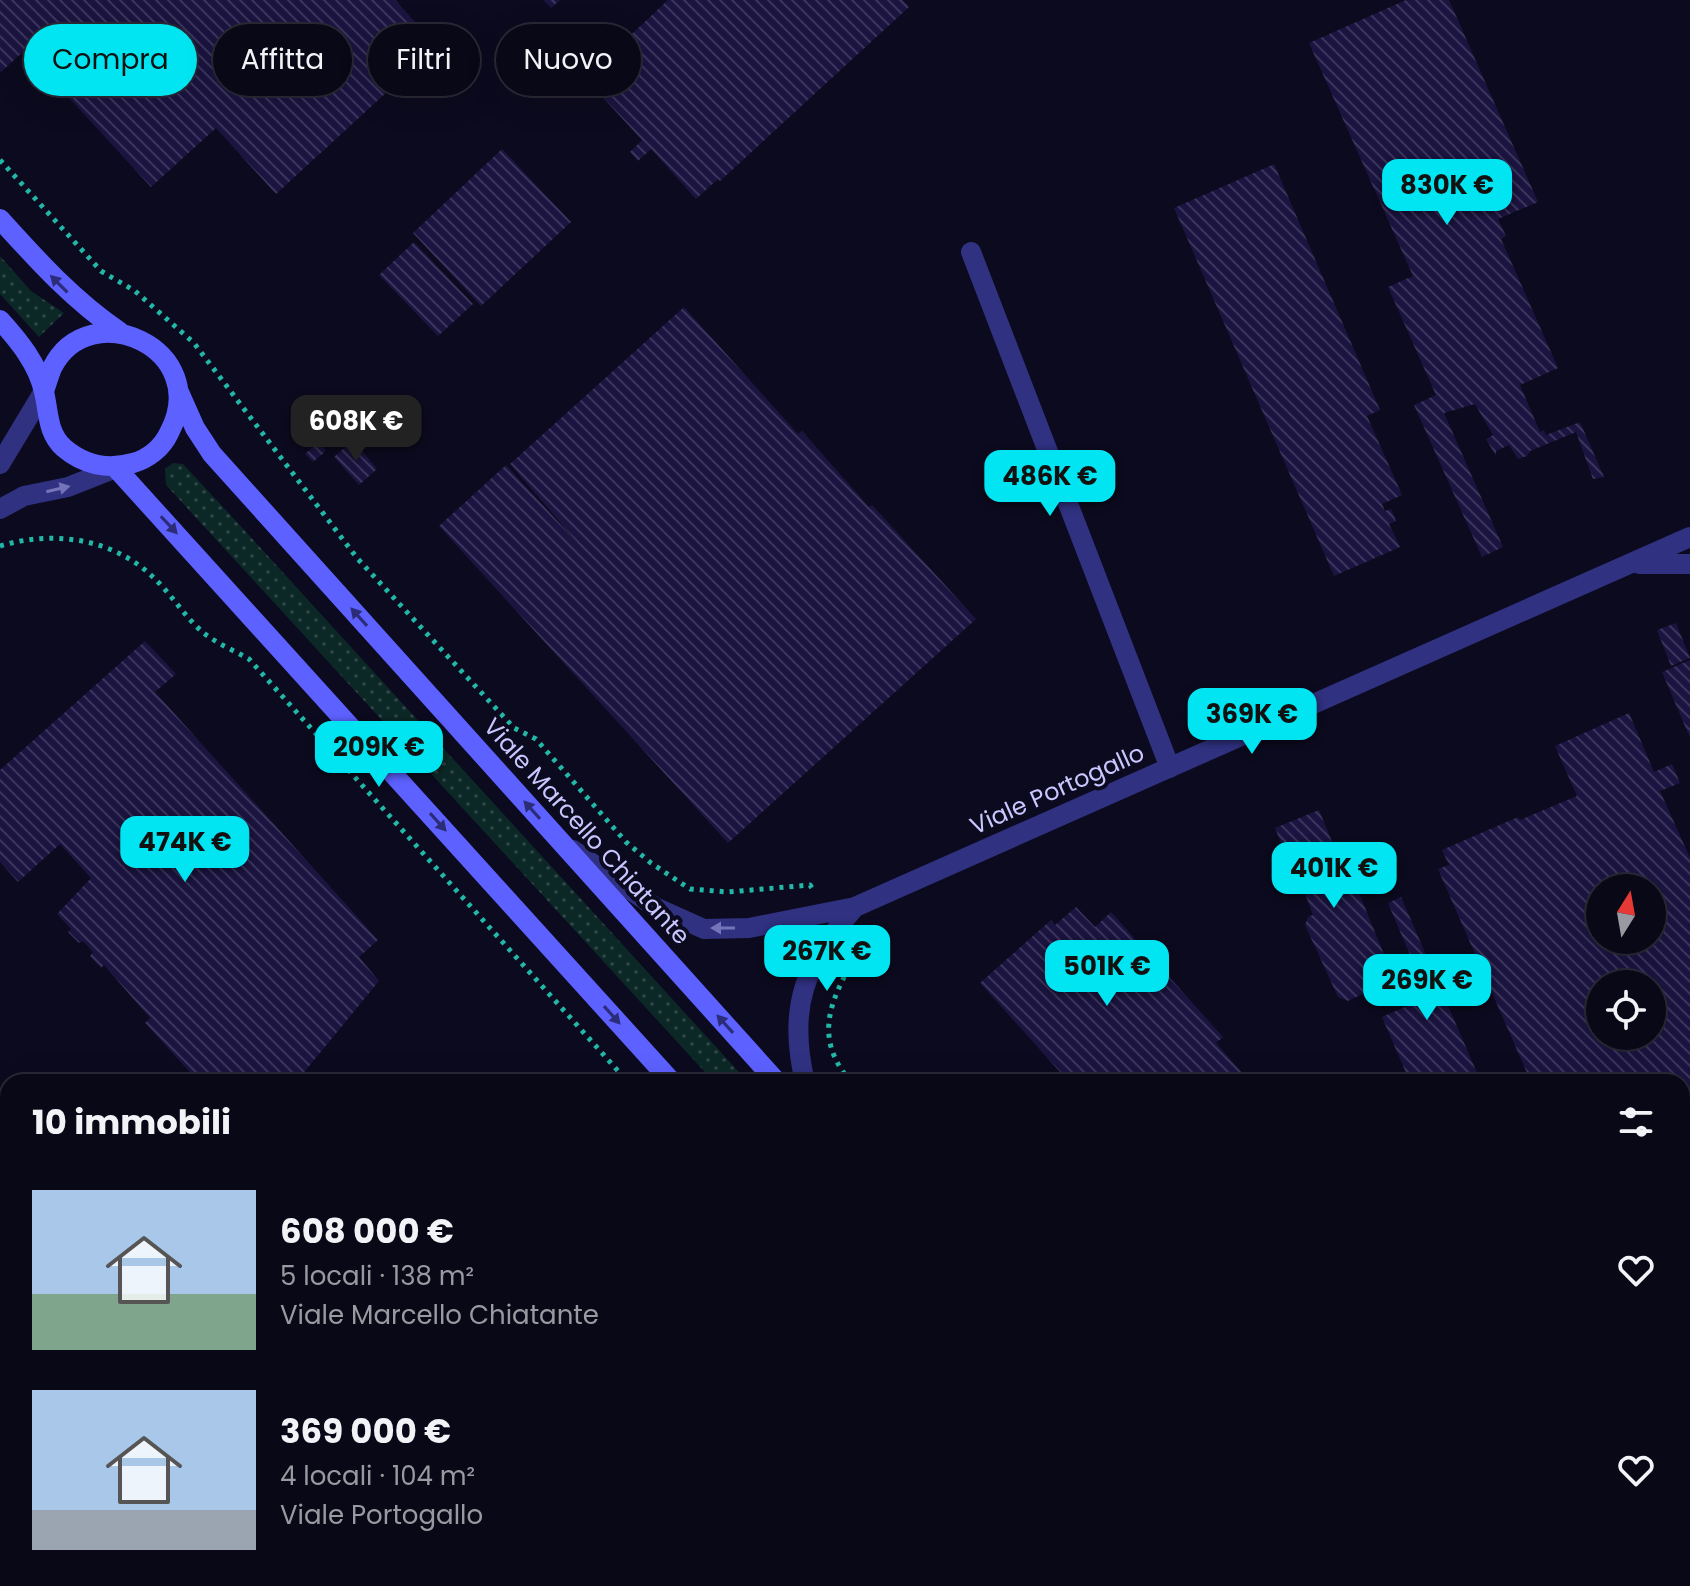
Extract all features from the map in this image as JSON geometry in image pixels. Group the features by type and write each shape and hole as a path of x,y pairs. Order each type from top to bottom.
{"street":[{"name":"Viale Marcello Chiatante","path":"0,219 87,310 120,332 148,342 169,363 195,428 212,454 770,1074"},
{"path":"971,252 1170,768"},
{"path":"0,320 24,346 44,391 47,420 62,446 87,463 116,468 665,1074"},
{"path":"0,464 44,391 53,366 70,346 94,334 120,332"},
{"path":"0,509 24,496 68,487 143,460 164,443 177,419 179,392"},
{"name":"Viale Portogallo","path":"803,1074 797,1049 797,1015 814,961 836,918 1690,537"},
{"name":"Viale Portogallo","path":"1631,564 1690,564"},
{"path":"561,841 655,907 704,929 749,928 836,918"}],"path":[{"path":"0,160 101,271 135,291 194,343 357,558 514,728 536,739 626,842 690,889 728,892 810,885 860,949 835,991 828,1034 838,1067 844,1074"},
{"path":"0,546 29,538 84,540 110,548 154,577 205,634 249,659 621,1074"}],"green space":[{"path":"0,256 31,291 64,313 39,337 0,294"},
{"path":"173,463 183,464 741,1074 707,1074 166,485 165,469"}],"building":[{"path":"0,0 395,0 417,24 368,24 368,96 383,96 276,194 216,128 151,187 67,96 197,96 197,24 24,24 24,51 0,70"},
{"path":"543,0 560,0 551,8"},
{"path":"668,0 903,0 909,7 720,181 718,179 696,199 651,149 638,161 630,152 642,140 602,96 641,96 641,25"},
{"path":"1406,0 1449,0 1538,202 1498,219 1506,236 1501,239 1558,368 1520,385 1540,432 1544,430 1546,435 1580,422 1604,477 1593,479 1576,432 1518,459 1509,445 1496,451 1496,456 1486,439 1493,435 1475,404 1444,413 1503,547 1482,557 1414,405 1436,395 1388,287 1413,276 1309,43"},
{"path":"502,149 571,222 481,306 413,233"},
{"path":"1274,164 1380,410 1367,416 1402,495 1382,504 1385,511 1391,509 1396,521 1389,524 1400,547 1334,576 1174,208"},
{"path":"414,242 473,304 438,336 379,275"},
{"path":"684,307 798,434 802,431 869,507 872,505 976,619 728,843 439,526 506,465 583,549 510,464"},
{"path":"353,440 377,469 359,485 334,457"},
{"path":"318,442 326,451 313,462 305,454"},
{"path":"1676,623 1690,658 1671,666 1657,630"},
{"path":"145,641 176,674 155,692 378,940 359,957 379,981 303,1074 192,1074 145,1023 150,1018 104,965 101,968 90,956 93,952 83,941 79,943 68,932 71,929 57,914 91,878 60,844 18,882 0,862 0,770"},
{"path":"1690,660 1690,738 1662,672"},
{"path":"1629,713 1654,772 1672,764 1680,783 1660,791 1690,858 1690,1074 1528,1074 1438,869 1449,865 1442,850 1518,817 1520,820 1577,796 1555,746"},
{"path":"1319,810 1354,895 1359,893 1394,979 1348,1001 1338,997 1305,925 1308,917 1313,915 1294,864 1290,865 1275,828"},
{"path":"1401,897 1478,1074 1407,1074 1382,1017 1428,997 1388,903"},
{"path":"1076,907 1095,927 1111,912 1223,1037 1216,1043 1243,1074 1062,1074 980,983 1051,920 1055,925"}]}
